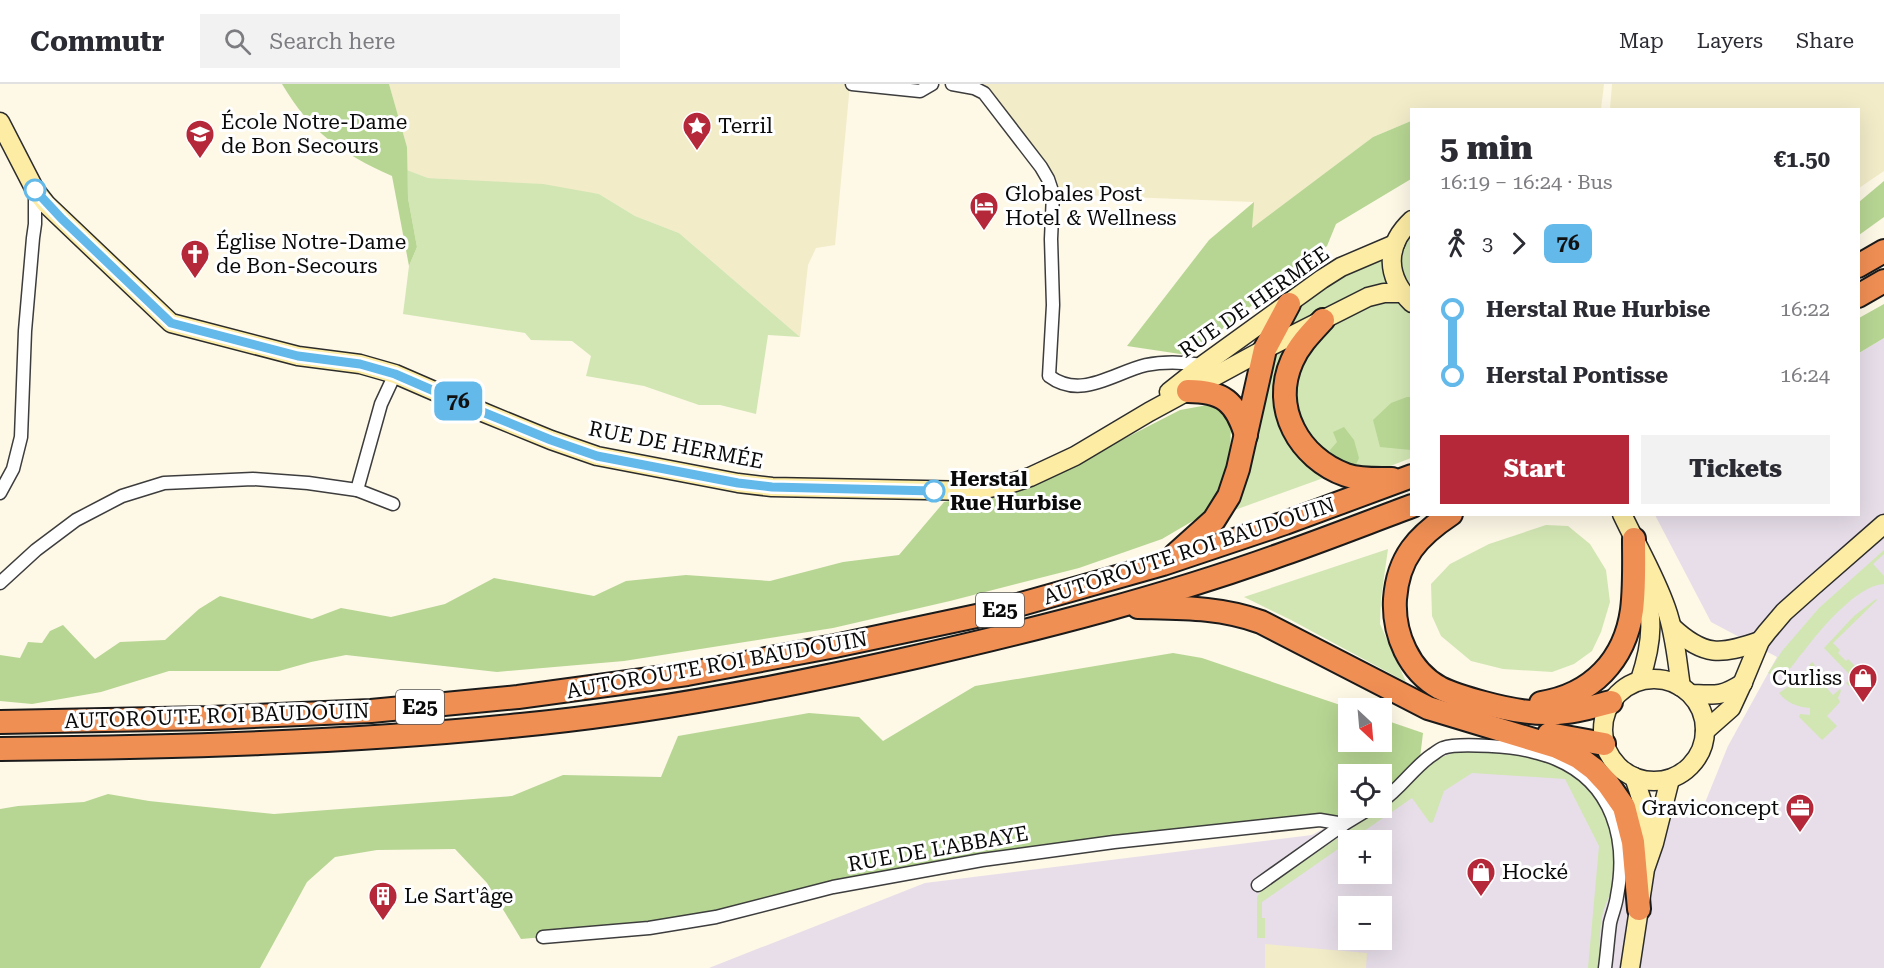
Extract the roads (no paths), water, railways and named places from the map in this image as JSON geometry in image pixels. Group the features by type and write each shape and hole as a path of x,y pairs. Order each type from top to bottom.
{"highway":[{"path":"1860,265 1884,251"},
{"path":"1860,295 1884,281"},
{"path":"1163,564 1204,529 1222,509 1235,481 1264,349 1288,304"},
{"path":"1323,321 1299,348 1287,375 1284,390 1285,405 1297,438 1317,459 1348,476 1407,478"},
{"path":"1182,389 1205,391 1225,399 1238,412 1246,435"},
{"name":"AUTOROUTE ROI BAUDOUIN","path":"0,722 210,718 371,711 518,698 687,674 986,614 1163,564 1285,523 1407,478"},
{"name":"AUTOROUTE ROI BAUDOUIN","path":"0,750 215,746 363,739 524,725 694,702 819,678 1005,636 1118,607 1281,555 1410,507"},
{"path":"1448,516 1426,532 1413,546 1403,563 1396,590 1396,624 1408,657 1416,668 1427,680 1453,694 1496,706 1554,713 1570,712 1611,702"},
{"path":"1496,706 1556,701 1585,688 1609,665 1625,638 1632,611 1634,539"},
{"path":"1118,607 1191,608 1240,614 1261,622 1428,708 1557,747 1578,757 1608,784 1624,807 1633,843 1639,909"},
{"path":"1480,725 1507,725 1604,744"}],"street":[{"path":"852,84 920,91 932,84"},
{"path":"952,84 974,88 984,93 1041,166 1053,194 1051,239 1053,305 1049,376 1071,387 1090,385 1146,365 1183,362 1203,365"},
{"name":"RUE DE HERMÉE","path":"0,122 35,190 171,323 298,356 360,364 395,374 551,440 597,456 738,483 772,487 975,491 1009,484 1075,456 1149,412 1182,389 1376,294 1407,298"},
{"path":"0,493 13,469 21,437 25,331 35,224 35,190"},
{"path":"35,224 44,213 53,210"},
{"path":"1395,244 1399,234 1410,222"},
{"name":"RUE DE HERMÉE","path":"1182,389 1203,365 1341,267 1395,244"},
{"name":"RUE DE HERMÉE","path":"1395,244 1392,252 1392,269 1394,278 1407,298"},
{"path":"1158,363 1169,372 1182,389"},
{"path":"357,490 381,404 395,374"},
{"path":"0,583 36,550 76,520 122,496 164,483 254,479 308,483 357,490 393,504"},
{"path":"1623,516 1661,594 1672,627 1686,691"},
{"path":"1705,731 1731,708 1760,641 1784,612 1884,524"},
{"path":"1634,539 1650,605 1651,621 1648,654 1640,681"},
{"path":"1672,627 1689,642 1714,651 1734,650 1760,641"},
{"path":"1654,679 1668,681 1686,691 1699,705 1704,718 1703,746 1696,759 1686,770 1670,779 1654,781 1634,777 1624,772 1615,764 1604,744 1603,722 1611,702 1619,692 1640,681 1654,679"},
{"path":"1686,691 1720,695 1728,693 1743,682"},
{"path":"1392,791 1419,764 1444,747 1522,749 1556,759 1589,781 1614,816 1620,850 1617,896 1611,921 1605,968"},
{"path":"1630,968 1645,868 1644,815 1634,777"},
{"path":"1645,868 1662,815 1670,779"},
{"path":"1258,885 1354,818"},
{"name":"RUE DE L'ABBAYE","path":"543,937 649,928 716,917 833,887 982,860 1114,842 1320,820 1344,824"}],"place":[{"name":"Terril","path":"697,152"},
{"name":"École Notre-Dame de Bon Secours","path":"200,160"},
{"name":"Globales Post Hotel & Wellness","path":"984,232"},
{"name":"Église Notre-Dame de Bon-Secours","path":"195,280"},
{"name":"Herstal Rue Hurbise","path":"934,491"},
{"name":"Curliss","path":"1863,704"},
{"name":"Graviconcept","path":"1800,834"},
{"name":"Hocké","path":"1481,898"},
{"name":"Le Sart'âge","path":"383,922"}]}
